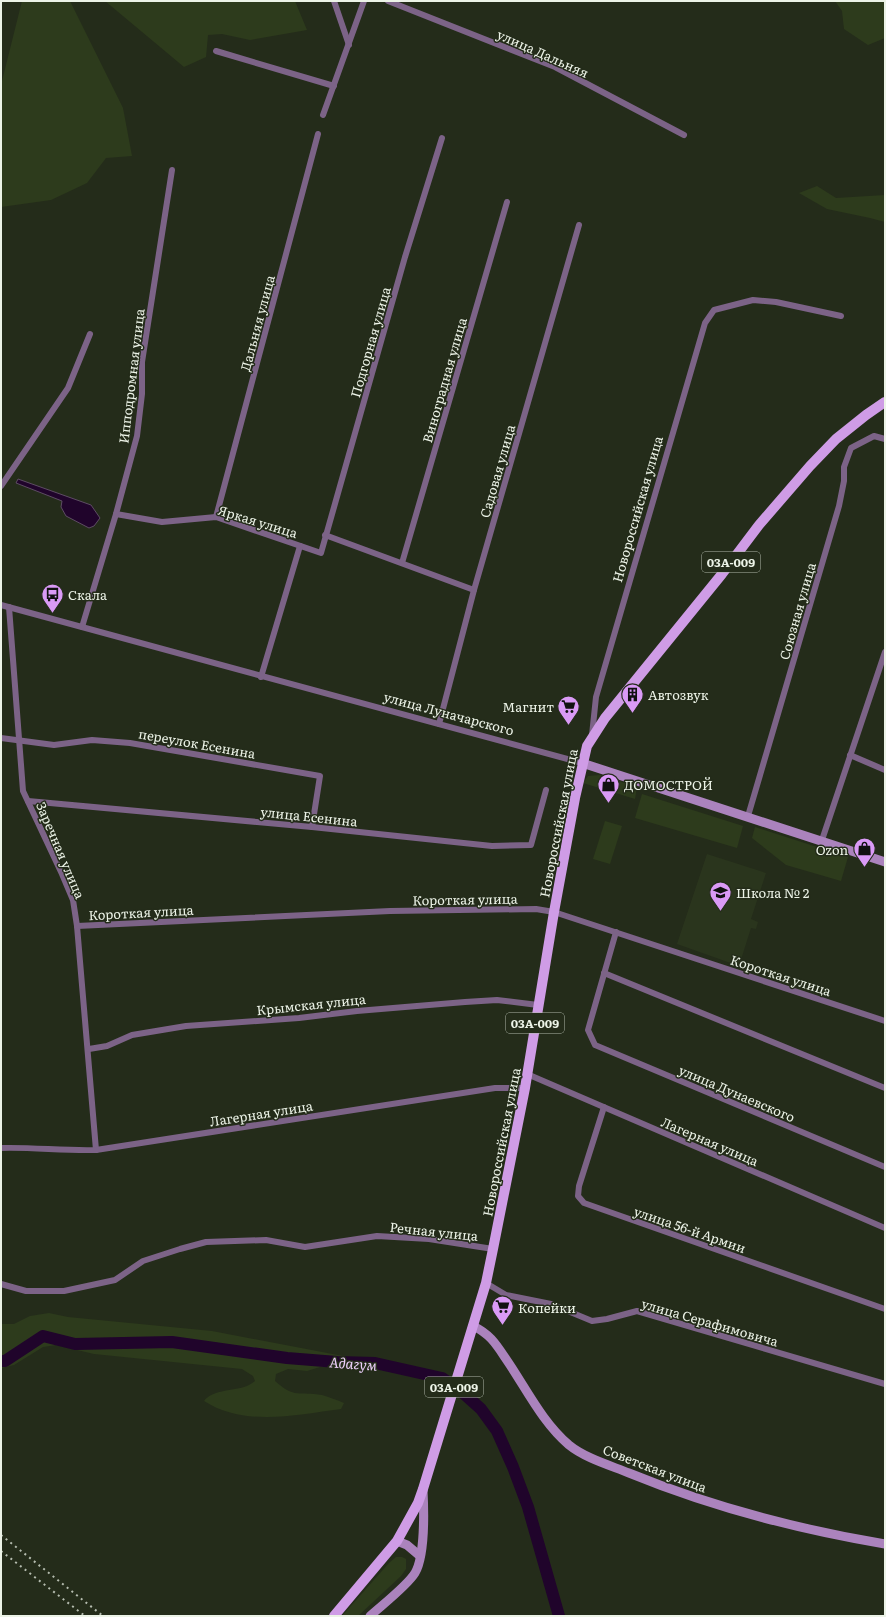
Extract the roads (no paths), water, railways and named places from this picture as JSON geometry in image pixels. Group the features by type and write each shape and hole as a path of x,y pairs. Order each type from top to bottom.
{"main road":[{"name":"03А-009","path":"592,736 759,525 810,466 836,438 885,402"},
{"name":"Новороссийская улица","path":"423,1489 486,1283 494,1249 525,1088 554,912 582,763 587,746 592,736"},
{"name":"улица Луначарского","path":"582,763 822,840 885,862"},
{"name":"Советская улица","path":"473,1326 489,1335 551,1426 569,1445 585,1455 667,1488 712,1504 785,1523 885,1544"},
{"name":"03А-009","path":"334,1616 397,1541 418,1503 423,1489"},
{"path":"370,1616 415,1573 420,1556 423,1532 423,1489"},
{"path":"397,1541 406,1545 420,1556"}],"street":[{"path":"334,1 349,45"},
{"path":"323,115 364,1"},
{"name":"улица Дальняя","path":"388,1 556,67 684,135"},
{"path":"216,51 334,86"},
{"name":"Дальняя улица","path":"216,517 318,134"},
{"name":"Подгорная улица","path":"321,553 405,257 442,138"},
{"name":"Ипподромная улица","path":"82,627 116,514 137,436 142,394 142,362 172,170"},
{"name":"Виноградная улица","path":"402,563 507,202"},
{"name":"Садовая улица","path":"439,724 474,590 579,225"},
{"name":"Новороссийская улица","path":"592,736 596,697 705,323 714,310 753,300 776,302 841,316"},
{"path":"1,486 68,388 90,334"},
{"name":"Союзная улица","path":"748,816 839,506 844,481 844,467 851,448 874,436 885,439"},
{"name":"Яркая улица","path":"116,514 162,522 216,517 321,553"},
{"path":"325,535 474,590"},
{"path":"261,677 300,546"},
{"name":"улица Луначарского","path":"1,605 261,677 582,763"},
{"name":"Заречная улица","path":"8,607 23,791 73,900 77,926 96,1150"},
{"path":"822,840 885,652"},
{"path":"1,738 18,740"},
{"name":"переулок Есенина","path":"18,740 54,745 92,740 130,743 320,776 312,827"},
{"path":"850,756 885,770"},
{"name":"улица Есенина","path":"28,802 312,827 492,846 531,845 546,790"},
{"name":"Короткая улица","path":"77,926 390,911 536,909 554,912 885,1021"},
{"path":"616,932 604,973 885,1088"},
{"name":"улица Дунаевского","path":"604,973 588,1030 595,1045 885,1167"},
{"name":"Крымская улица","path":"88,1048 107,1046 132,1035 186,1026 299,1018 357,1011 497,1000 538,1005"},
{"name":"Лагерная улица","path":"527,1074 885,1228"},
{"name":"Лагерная улица","path":"1,1148 30,1148 66,1151 96,1150 495,1088 525,1088"},
{"name":"улица 56-й Армии","path":"604,1107 579,1186 578,1196 584,1203 885,1309"},
{"name":"Речная улица","path":"1,1284 26,1291 64,1291 115,1280 143,1261 206,1242 266,1240 305,1247 377,1236 429,1239 494,1249"},
{"name":"улица Серафимовича","path":"486,1283 506,1295 551,1304 592,1321 607,1319 637,1311 885,1384"}],"waterway":[{"name":"Адагум","path":"1,1361 5,1361 43,1336 75,1344 172,1342 287,1358 375,1363 442,1378 462,1392 481,1409 497,1431 513,1467 528,1507 559,1616"}],"railway":[{"path":"1,1535 103,1616"},
{"path":"1,1551 85,1616"}],"place":[{"name":"Скала","path":"53,614"},
{"name":"Автозвук","path":"633,714"},
{"name":"Магнит","path":"569,726"},
{"name":"ДОМОСТРОЙ","path":"608,804"},
{"name":"Ozon","path":"864,868"},
{"name":"Школа № 2","path":"720,912"},
{"name":"Копейки","path":"502,1326"}]}
